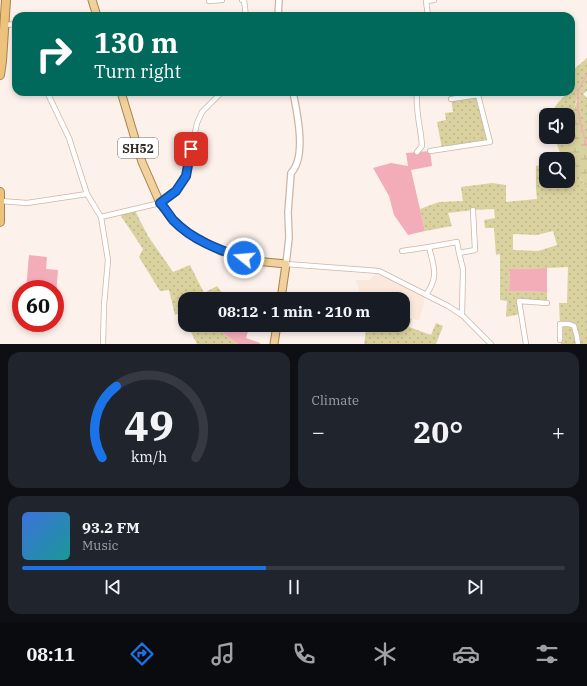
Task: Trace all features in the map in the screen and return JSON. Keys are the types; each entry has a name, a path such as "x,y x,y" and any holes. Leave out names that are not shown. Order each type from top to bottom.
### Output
{"highway":[{"path":"0,76 6,0"},
{"path":"0,198 0,222"}],"main road":[{"path":"92,0 96,12"},
{"name":"SH52","path":"123,96 142,162 160,203 173,220 188,233 222,251 255,261 286,264"},
{"path":"282,292 286,264"},
{"path":"274,344 276,332"}],"street":[{"path":"209,1 222,0"},
{"path":"242,0 244,0 246,12"},
{"path":"278,12 279,0"},
{"path":"427,12 426,1 434,0"},
{"path":"4,25 12,24"},
{"path":"49,96 69,138 87,194 101,217 108,260 104,305 103,344"},
{"path":"101,217 160,203 176,191 186,176 197,123 202,112 218,96"},
{"path":"294,96 300,141 295,170 291,173 288,212 289,238 286,264 379,271 448,306 462,315 489,343"},
{"path":"417,96 422,146 417,152"},
{"path":"451,99 471,96"},
{"path":"430,151 490,142 478,96"},
{"path":"0,198 27,203 87,194"},
{"path":"459,253 475,250 472,210"},
{"path":"402,251 457,242 463,269 462,315"},
{"path":"426,295 434,285 435,272 429,247"},
{"path":"526,344 519,301 547,303"},
{"path":"560,340 560,324 569,324 574,326 578,337 578,344"}],"shaded area":[{"path":"430,151 432,166 411,170 425,231 408,235 394,215 389,196 373,168 391,163 408,166 406,153"},
{"path":"29,255 47,257 46,269 58,270 57,280 27,280"},
{"path":"547,268 547,292 509,291 510,269"},
{"path":"379,271 426,295 419,321 410,318 410,292 360,292 356,280 369,280"},
{"path":"222,332 248,332 246,338 260,343 260,344 238,344"}],"green space":[{"path":"587,58 587,91 583,94 587,98 587,147 580,121 577,99 574,108 555,108 565,96 575,96 575,68"},
{"path":"478,96 490,142 442,149 437,122 446,120 445,113 453,112 451,99"},
{"path":"578,98 580,121 587,147 587,189 575,169 575,152 564,151 569,144 575,144 575,108"},
{"path":"557,144 572,144 574,152 560,152"},
{"path":"575,157 580,178 587,189 587,344 561,344 559,303 567,303 568,267 510,269 509,291 547,292 547,303 519,301 521,314 506,317 507,301 500,300 500,254 496,255 494,228 485,228 484,220 495,218 494,209 448,213 452,226 425,231 420,209 439,202 463,201 461,187 492,183 506,185 506,202 537,199 536,166 539,165 539,188 575,188","holes":["553,231 557,245 538,251 513,250 513,234 537,235"]},
{"path":"134,209 148,236 173,272 190,265 204,292 178,292 178,314 175,315 169,290 160,291 139,257 143,249 119,213"},
{"path":"217,286 222,292 206,292"},
{"path":"436,323 443,326 436,344 364,344 366,332 410,332 410,327 431,335"},
{"path":"191,332 222,332 238,344 197,344"}],"waterway":[{"path":"587,75 579,89 578,96 578,111 587,147"}],"route":[{"path":"191,149 186,176 176,191 160,203 173,220 188,233 222,251 244,258"}]}
